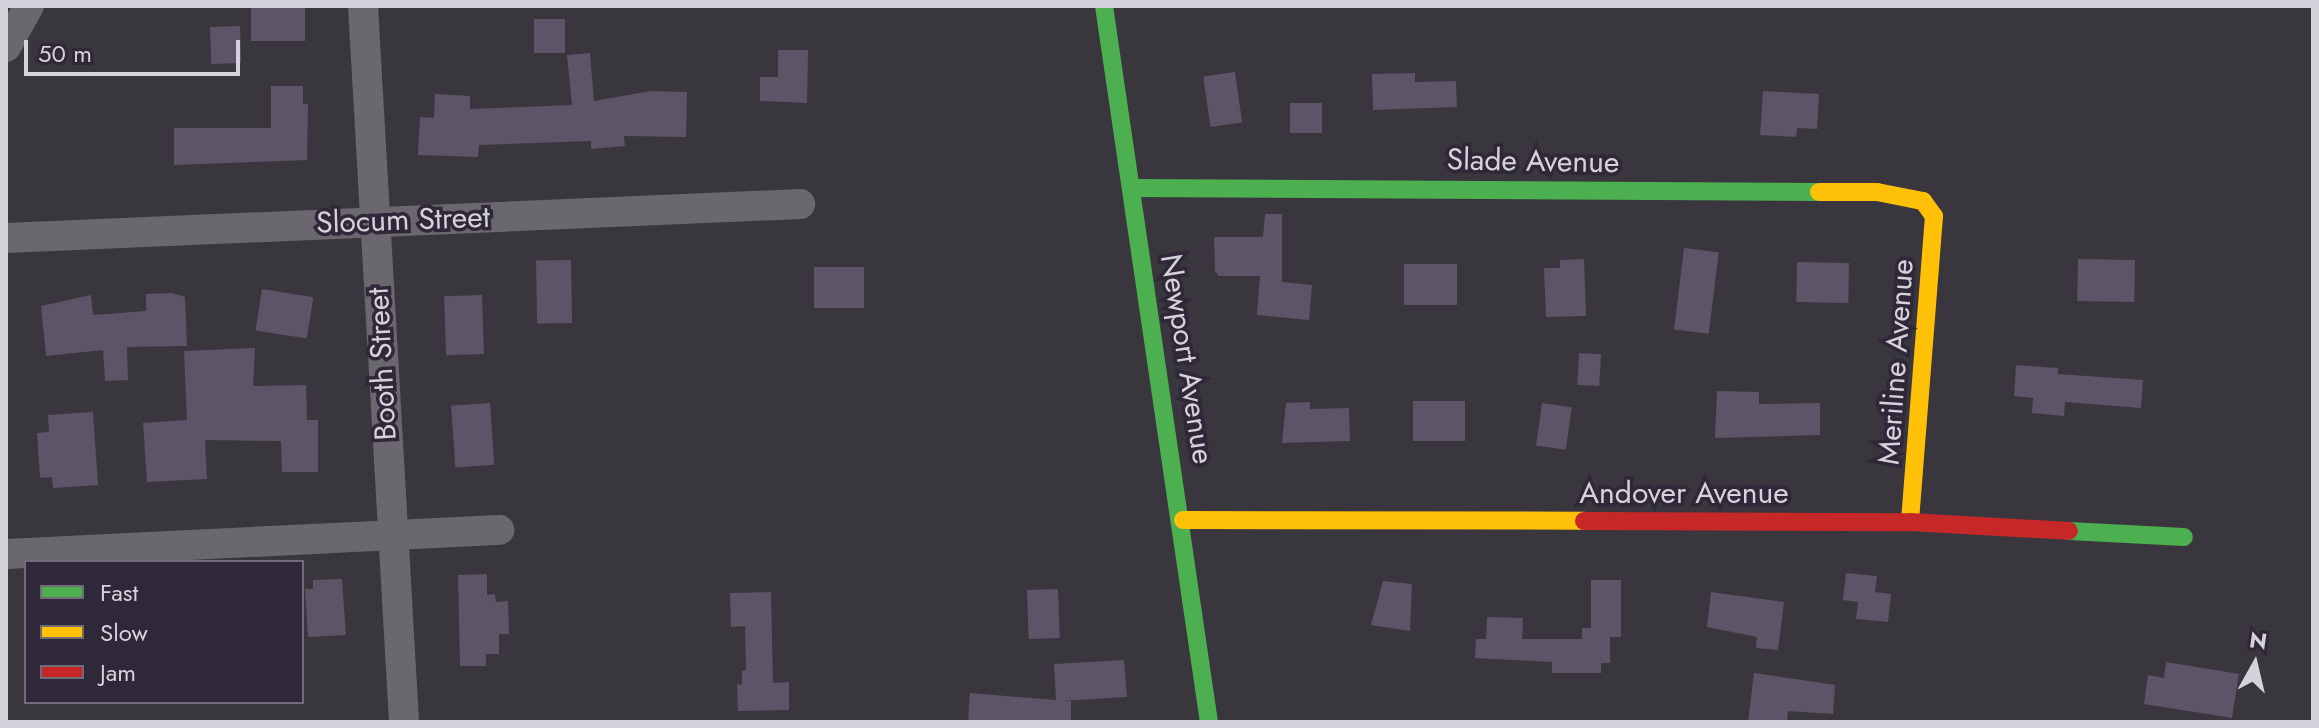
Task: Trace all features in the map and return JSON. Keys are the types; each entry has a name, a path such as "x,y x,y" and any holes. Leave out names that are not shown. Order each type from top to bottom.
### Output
{"street":[{"path":"6,47 29,6"},
{"name":"Booth Street","path":"363,6 404,722"},
{"name":"Newport Avenue","path":"1104,6 1183,520 1209,722"},
{"name":"Slade Avenue","path":"1132,188 1877,192 1908,197 1930,207"},
{"name":"Slocum Street","path":"6,238 800,204"},
{"name":"Meriline Avenue","path":"1910,522 1934,216 1930,207"},
{"name":"Andover Avenue","path":"1183,520 1910,522 2184,537"},
{"path":"6,554 499,530"}],"building":[{"path":"251,6 305,6 305,41 251,41"},
{"path":"534,19 565,19 565,53 534,53"},
{"path":"240,26 241,63 211,64 210,27"},
{"path":"778,50 808,50 807,103 760,101 760,77 778,77"},
{"path":"590,53 594,101 651,91 687,92 686,137 624,136 625,146 591,149 591,141 479,145 478,157 418,155 420,117 434,118 435,94 470,96 470,109 572,105 567,55"},
{"path":"1235,72 1242,123 1210,127 1203,76"},
{"path":"1415,73 1415,82 1456,81 1457,107 1373,110 1372,74"},
{"path":"271,86 303,86 303,104 308,104 307,160 174,165 174,128 271,128"},
{"path":"1763,91 1819,94 1817,129 1797,128 1796,137 1760,135"},
{"path":"1290,103 1322,103 1322,133 1290,133"},
{"path":"1265,214 1282,214 1282,282 1312,285 1309,320 1257,315 1260,276 1219,276 1215,271 1214,237 1263,237"},
{"path":"1684,248 1719,252 1709,334 1674,329"},
{"path":"1584,259 1586,316 1546,317 1544,268 1560,268 1560,260"},
{"path":"2078,259 2135,260 2134,302 2077,301"},
{"path":"571,260 572,323 537,324 536,261"},
{"path":"1797,262 1849,263 1848,303 1796,302"},
{"path":"1404,264 1457,264 1457,305 1404,305"},
{"path":"814,267 864,267 864,308 814,308"},
{"path":"262,289 313,297 307,339 255,330"},
{"path":"172,293 185,297 187,346 127,347 128,380 105,381 103,350 46,356 41,306 91,295 93,315 146,311 146,294"},
{"path":"482,295 484,354 446,355 444,296"},
{"path":"255,348 253,386 306,385 307,420 318,420 318,472 282,472 281,441 205,440 207,479 147,482 143,423 187,420 184,351"},
{"path":"1579,353 1601,354 1599,386 1577,385"},
{"path":"2016,365 2058,368 2058,374 2143,380 2141,408 2065,402 2064,416 2032,413 2033,398 2014,396"},
{"path":"1717,391 1759,392 1759,404 1820,403 1820,435 1715,438"},
{"path":"1413,401 1465,401 1465,441 1413,441"},
{"path":"1310,402 1310,409 1349,408 1350,441 1282,443 1286,403"},
{"path":"490,403 494,465 455,468 451,406"},
{"path":"1542,403 1572,407 1566,450 1536,446"},
{"path":"93,412 98,485 53,488 52,477 40,478 37,433 49,432 48,415"},
{"path":"1846,573 1877,576 1875,592 1891,594 1888,622 1856,619 1858,602 1843,600"},
{"path":"487,574 487,595 495,594 496,602 508,601 509,634 499,634 499,654 486,654 486,666 460,666 458,575"},
{"path":"342,579 346,635 308,637 305,589 313,589 313,580"},
{"path":"1591,580 1621,580 1621,637 1610,637 1610,663 1601,663 1601,673 1552,673 1552,662 1475,658 1476,639 1486,639 1487,617 1523,618 1522,639 1582,639 1582,628 1591,628"},
{"path":"1383,581 1412,584 1410,631 1371,625"},
{"path":"1058,589 1060,638 1029,639 1027,590"},
{"path":"771,592 773,683 789,682 789,710 738,711 737,684 742,685 742,671 746,670 745,626 731,627 730,593"},
{"path":"1711,592 1784,602 1778,650 1756,648 1757,637 1707,627"},
{"path":"1124,660 1127,697 1062,701 1071,701 1071,722 968,722 970,693 1056,700 1054,664"},
{"path":"2166,662 2239,674 2232,718 2144,704 2148,675 2164,678"},
{"path":"1754,673 1835,685 1833,714 1788,711 1787,722 1748,722"}],"traffic: fast":[{"path":"1104,6 1209,722"},
{"path":"1132,188 1819,192"},
{"path":"2069,531 2184,537"}],"traffic: slow":[{"path":"1819,192 1877,192 1923,201 1934,216 1910,522"},
{"path":"1183,520 1584,521"}],"traffic: jam":[{"path":"1584,521 1910,522 2069,531"}]}
